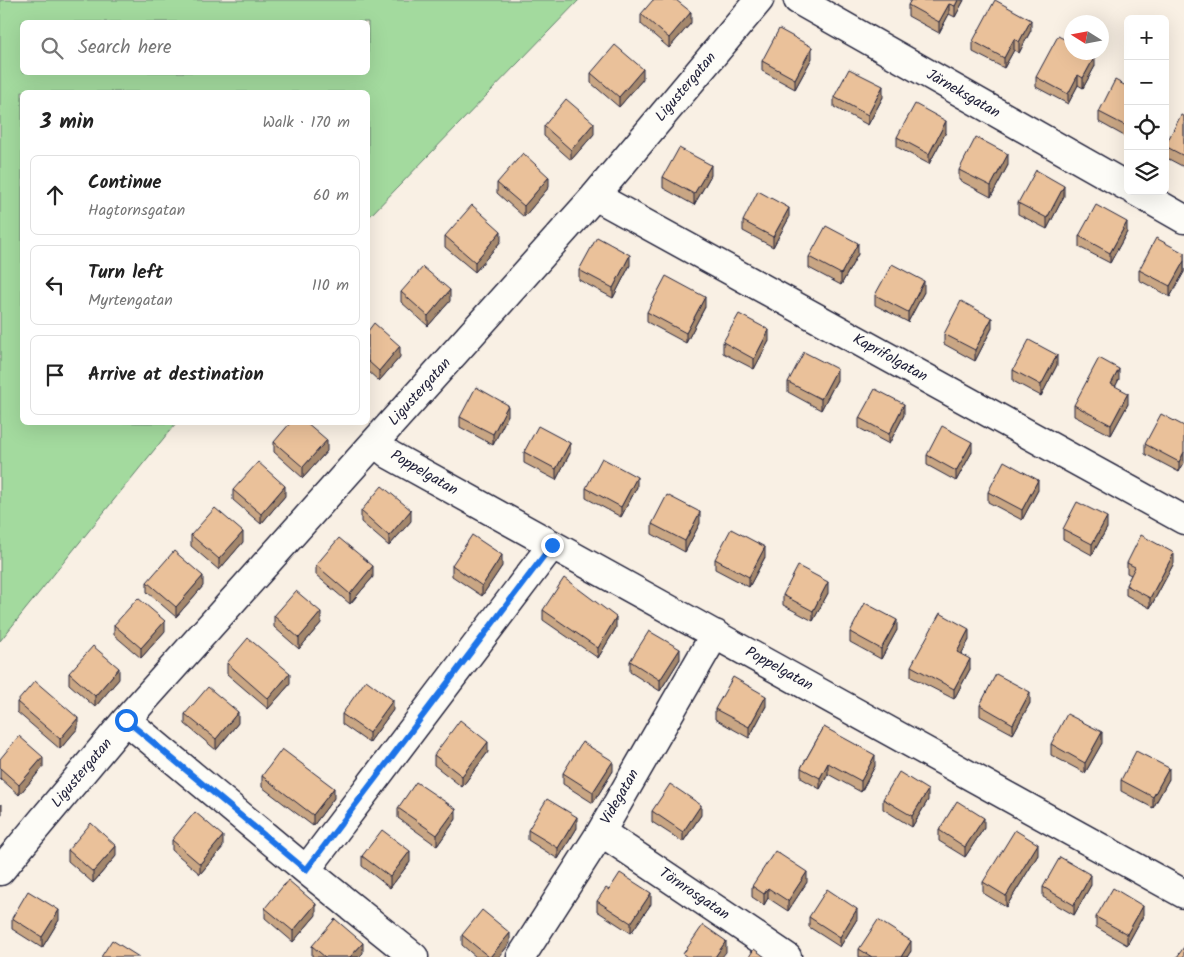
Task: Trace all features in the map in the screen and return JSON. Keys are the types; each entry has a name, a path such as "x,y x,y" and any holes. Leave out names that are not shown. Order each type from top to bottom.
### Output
{"street":[{"name":"Ligustergatan","path":"0,871 126,720 595,196 758,0"},
{"name":"Järneksgatan","path":"798,0 1124,185"},
{"path":"1142,195 1184,219"},
{"name":"Kaprifolgatan","path":"595,196 1184,520"},
{"name":"Poppelgatan","path":"375,443 390,455 1184,894"},
{"path":"306,870 552,545"},
{"name":"Videgatan","path":"521,957 600,832 715,634"},
{"path":"126,720 414,957"},
{"name":"Törnrosgatan","path":"600,832 787,957"}],"green space":[{"path":"0,0 579,0 370,216 370,90 20,90 20,425 174,425 0,641"}],"building":[{"path":"653,0 676,0 691,12 669,38 641,14"},
{"path":"911,0 958,0 955,6 949,4 939,22 908,5"},
{"path":"995,0 1031,20 1019,42 1014,39 1004,58 973,41"},
{"path":"779,29 812,47 795,79 762,61"},
{"path":"1058,36 1064,39 1064,60 1093,60 1083,78 1078,75 1068,94 1036,77"},
{"path":"615,45 643,69 619,97 591,73"},
{"path":"849,69 883,86 868,115 834,97"},
{"path":"1115,80 1124,85 1124,125 1099,112"},
{"path":"566,99 594,123 571,150 544,126"},
{"path":"915,104 946,121 929,154 897,137"},
{"path":"1181,115 1184,116 1184,156 1169,148 1169,138"},
{"path":"976,137 1008,154 991,186 959,170"},
{"path":"679,148 711,165 694,194 663,177"},
{"path":"523,153 549,177 524,206 497,183"},
{"path":"1036,170 1064,186 1047,218 1018,203"},
{"path":"758,191 789,208 773,237 743,221"},
{"path":"472,205 501,231 475,262 445,236"},
{"path":"1096,205 1127,222 1110,253 1079,236"},
{"path":"826,226 858,243 841,274 809,257"},
{"path":"597,237 630,255 613,288 579,270"},
{"path":"1156,238 1184,253 1184,261 1170,286 1139,270"},
{"path":"892,264 924,281 908,312 875,295"},
{"path":"423,267 450,290 428,316 401,292"},
{"path":"666,276 705,297 686,333 647,312"},
{"path":"961,301 992,318 975,350 944,334"},
{"path":"739,314 769,330 754,359 723,342"},
{"path":"374,323 400,346 379,371 370,363 370,328"},
{"path":"1029,340 1057,355 1041,385 1013,370"},
{"path":"804,352 837,369 821,399 788,382"},
{"path":"1099,358 1119,369 1111,384 1128,393 1111,425 1074,405"},
{"path":"476,387 508,405 493,434 460,417"},
{"path":"875,389 904,404 889,434 859,418"},
{"path":"1161,414 1184,426 1184,452 1179,462 1145,444"},
{"path":"288,425 310,425 327,440 303,467 274,442"},
{"path":"538,426 570,443 556,469 524,452"},
{"path":"942,426 972,442 956,471 927,455"},
{"path":"602,458 637,477 621,507 586,488"},
{"path":"1004,461 1038,480 1022,510 988,492"},
{"path":"258,462 285,486 261,514 233,490"},
{"path":"382,486 411,510 389,536 361,511"},
{"path":"667,495 700,512 685,541 652,524"},
{"path":"1077,502 1107,517 1092,544 1063,529"},
{"path":"215,508 243,532 219,559 191,535"},
{"path":"731,529 765,547 749,577 715,559"},
{"path":"472,535 502,555 482,586 452,565"},
{"path":"1141,535 1174,553 1150,598 1126,585 1135,567 1127,563"},
{"path":"339,538 373,566 350,594 316,565"},
{"path":"174,551 203,576 176,607 147,582"},
{"path":"798,566 828,582 813,611 783,595"},
{"path":"564,578 616,617 598,648 543,610"},
{"path":"296,591 321,612 299,638 274,616"},
{"path":"138,598 165,621 141,648 114,625"},
{"path":"865,603 897,620 881,649 850,632"},
{"path":"940,613 969,629 957,652 970,659 954,689 911,666"},
{"path":"649,631 680,649 660,680 630,661"},
{"path":"248,638 290,673 268,699 227,663"},
{"path":"93,646 119,668 95,696 69,673"},
{"path":"996,674 1030,692 1013,724 980,705"},
{"path":"733,677 766,696 749,727 715,709"},
{"path":"366,680 393,700 369,733 342,714"},
{"path":"35,681 78,718 60,739 17,702"},
{"path":"208,687 238,712 216,739 185,714"},
{"path":"1067,714 1102,732 1085,763 1051,744"},
{"path":"460,720 488,742 462,776 434,755"},
{"path":"824,727 875,755 861,781 828,763 820,778 801,768"},
{"path":"19,736 43,757 19,785 0,768 0,759"},
{"path":"582,742 613,761 593,792 563,773"},
{"path":"282,749 334,788 313,815 262,776"},
{"path":"1136,751 1169,768 1153,797 1121,780"},
{"path":"899,772 928,790 912,816 883,799"},
{"path":"416,782 456,809 437,835 398,808"},
{"path":"670,784 701,805 683,832 652,811"},
{"path":"547,799 577,817 558,848 528,830"},
{"path":"957,801 984,818 965,847 939,830"},
{"path":"195,812 223,836 200,864 172,840"},
{"path":"91,823 116,846 93,872 68,850"},
{"path":"382,830 410,851 390,877 362,856"},
{"path":"1015,830 1038,844 1006,896 983,882"},
{"path":"775,851 807,872 788,901 768,888 764,894 752,886"},
{"path":"1060,857 1091,875 1074,905 1043,887"},
{"path":"620,873 651,893 631,923 597,901 606,888 609,890"},
{"path":"288,880 316,904 293,931 265,908"},
{"path":"1113,888 1143,906 1127,934 1096,917"},
{"path":"827,889 857,909 840,937 809,917"},
{"path":"28,891 59,910 42,937 12,918"},
{"path":"482,910 510,933 490,957 462,935"},
{"path":"335,919 363,943 350,957 325,957 312,946"},
{"path":"878,920 911,941 901,957 872,957 859,949"},
{"path":"703,925 726,941 715,957 687,957 683,954"},
{"path":"112,940 139,957 101,957"},
{"path":"1184,947 1184,957 1177,957"},
{"path":"754,949 765,957 749,957"}],"route":[{"path":"126,720 306,870 552,545"}]}
